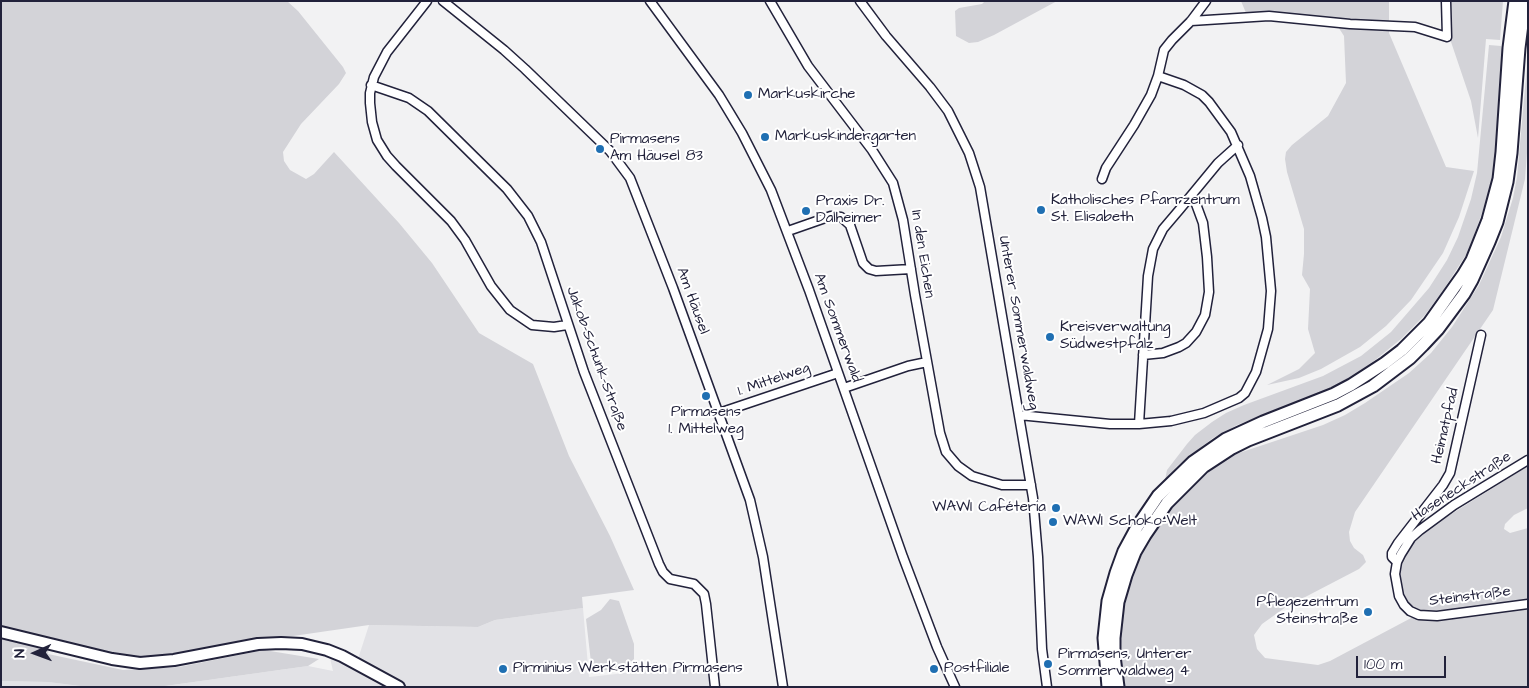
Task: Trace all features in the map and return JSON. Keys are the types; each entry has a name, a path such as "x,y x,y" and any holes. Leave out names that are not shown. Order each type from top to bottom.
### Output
{"highway":[{"path":"1108,687 1104,638 1108,601 1124,551 1158,496 1193,462 1226,439 1334,394 1352,385 1385,363 1402,350 1429,323 1463,275 1481,240 1499,179 1509,48 1515,1"},
{"path":"1118,687 1114,656 1118,602 1135,552 1167,503 1204,467 1232,448 1255,437 1338,405 1373,386 1410,358 1423,345 1438,329 1464,294 1489,242 1506,188 1525,1"}],"main road":[{"path":"1,632 112,659 140,663 174,660 232,648 270,643 297,644 327,650 354,662 399,687"}],"street":[{"path":"427,1 387,52 377,69 371,85 372,122 382,148 396,166 455,225 491,286 504,304 520,318 532,325 547,327 567,325"},
{"name":"Am Häusel","path":"443,1 514,59 610,151 626,170 636,191 747,491 759,536 783,687"},
{"name":"Am Sommerwald","path":"650,1 719,95 761,168 788,232 937,648 955,687"},
{"name":"In den Eichen","path":"770,1 808,66 872,150 893,183 902,212 927,362 940,432 946,452 965,472 987,481 1010,486 1031,485"},
{"name":"Unterer Sommerwaldweg","path":"860,1 886,36 940,99 956,125 969,153 980,187 986,213 1031,485 1038,557 1042,649 1047,687"},
{"path":"1102,179 1106,168 1145,107 1158,76 1164,50 1191,21 1206,1"},
{"path":"1191,21 1269,16 1350,24 1415,27 1447,37 1446,1"},
{"path":"1019,415 1094,424 1139,424 1187,417 1232,401 1245,393 1256,372 1265,343 1270,303 1268,257 1262,218 1250,176 1238,145 1223,120 1202,96 1184,84 1158,76"},
{"name":"Jakob-Schunk-Straße","path":"371,85 400,94 428,111 478,159 513,196 528,216 541,242 567,325 597,407 659,564 666,575 680,582 690,582 698,586 705,599 715,687"},
{"path":"1139,424 1148,276 1153,249 1163,229 1218,163 1238,145"},
{"path":"1143,354 1162,353 1179,347 1191,338 1205,315 1209,292 1208,256 1199,210 1190,197"},
{"path":"788,232 831,216 841,217 850,225 863,262 868,269 876,271 911,269"},
{"name":"Heimatpfad","path":"1397,562 1392,557 1398,543 1443,485 1450,473 1481,335"},
{"path":"844,388 908,366 927,362"},
{"name":"1. Mittelweg","path":"719,413 838,372"},
{"name":"Haseneckstraße","path":"1397,562 1411,538 1433,519 1528,460"},
{"name":"Steinstraße","path":"1397,562 1396,586 1399,596 1410,611 1419,615 1427,617 1444,616 1528,604"}],"shaded area":[{"path":"1,1 287,1 298,11 346,73 339,84 301,124 283,152 284,161 290,170 306,179 314,174 334,152 399,223 432,263 479,333 533,364 569,456 610,536 634,590 582,597 583,608 495,620 478,627 369,625 293,636 242,640 169,658 124,655 50,642 48,654 123,670 179,667 264,650 319,659 308,666 158,687 88,687 48,682 1,681"},
{"path":"985,1 1057,1 978,42 969,43 956,36 955,11 959,8 982,4"},
{"path":"1241,1 1389,1 1389,33 1446,167 1474,171 1459,217 1443,253 1411,300 1386,326 1360,347 1321,369 1299,378 1267,385 1299,369 1315,353 1308,329 1310,289 1302,275 1304,229 1285,159 1286,152 1292,145 1328,116 1346,83 1344,36 1333,19 1246,13"},
{"path":"1447,1 1503,1 1500,40 1486,39 1478,138 1471,101 1449,36"},
{"path":"1489,45 1501,46 1502,49 1496,149 1491,187 1469,250 1425,315 1401,339 1369,365 1341,383 1308,398 1237,425 1213,438 1177,466 1165,480 1167,470 1187,444 1212,422 1244,405 1323,376 1361,356 1391,332 1429,288 1447,260 1458,237 1471,199 1477,173"},
{"path":"1528,55 1528,140 1525,179 1493,310 1355,512 1349,532 1350,541 1354,548 1363,555 1366,562 1359,569 1286,607 1262,624 1254,635 1257,649 1265,658 1318,665 1330,661 1413,617 1400,586 1398,573 1401,558 1429,528 1528,466 1528,508 1514,515 1505,524 1504,529 1510,533 1528,528 1528,687 1125,687 1121,636 1122,618 1127,596 1141,555 1157,525 1170,508 1227,457 1323,425 1345,415 1409,373 1431,353 1452,327 1479,285 1501,237 1513,198 1517,177"},
{"path":"610,599 619,601 634,644 634,659 623,669 592,671 586,619 601,610"},
{"path":"583,608 589,677 707,664 710,687 158,687 308,666 333,671 330,658 358,659 369,625 478,627 495,620"},
{"path":"1,681 48,682 88,687 1,687"}],"place":[{"name":"Markuskirche","path":"748,95"},
{"name":"Markuskindergarten","path":"765,137"},
{"name":"Pirmasens Am Häusel 83","path":"600,149"},
{"name":"Katholisches Pfarrzentrum St. Elisabeth","path":"1041,210"},
{"name":"Praxis Dr. Dalheimer","path":"806,211"},
{"name":"Kreisverwaltung Südwestpfalz","path":"1050,337"},
{"name":"Pirmasens 1. Mittelweg","path":"706,396"},
{"name":"WAWI Caféteria","path":"1056,508"},
{"name":"WAWI Schoko-Welt","path":"1053,522"},
{"name":"Pflegezentrum Steinstraße","path":"1368,612"},
{"name":"Pirmasens, Unterer Sommerwaldweg 4","path":"1048,664"},
{"name":"Pirminius Werkstätten Pirmasens","path":"503,669"},
{"name":"Postfiliale","path":"934,669"}]}
